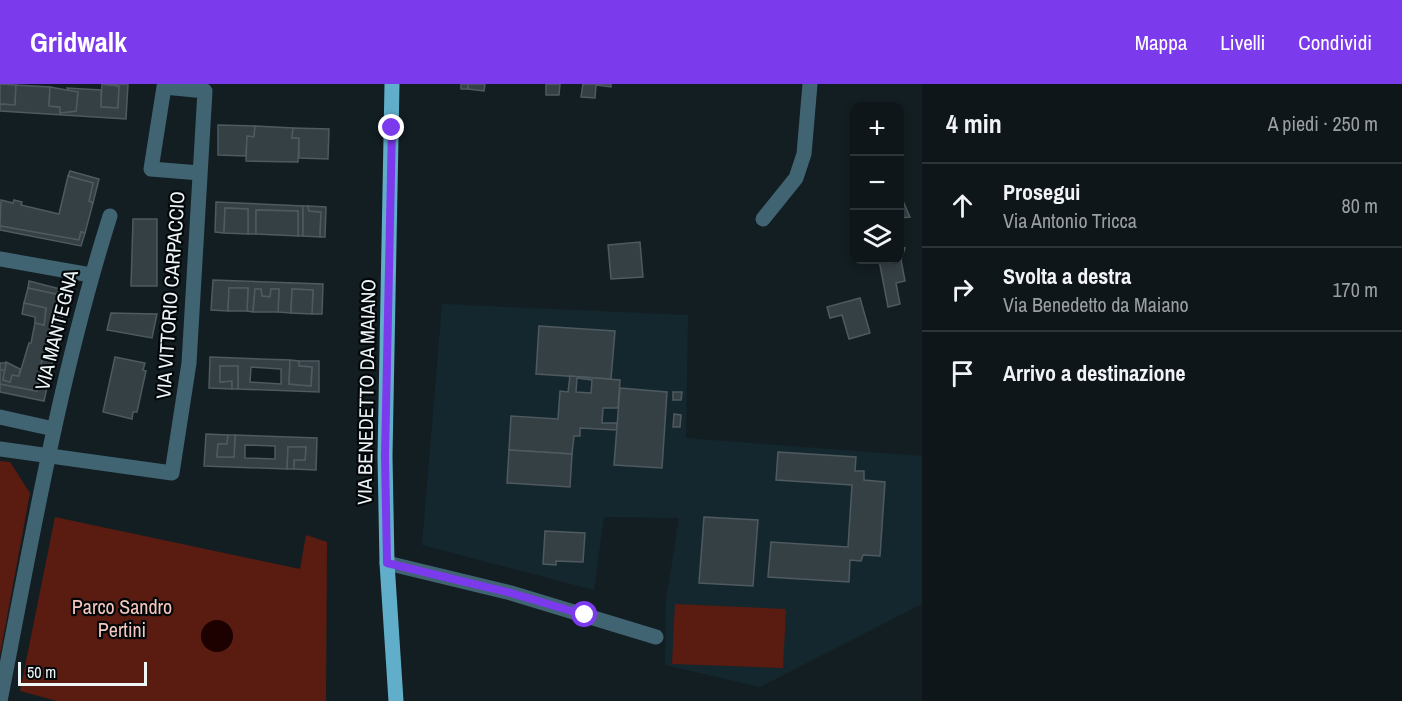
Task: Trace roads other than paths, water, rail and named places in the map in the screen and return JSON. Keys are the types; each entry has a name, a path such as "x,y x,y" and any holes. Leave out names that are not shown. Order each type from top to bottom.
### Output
{"main road":[{"name":"VIA BENEDETTO DA MAIANO","path":"392,84 385,456 387,563 396,701"}],"street":[{"path":"763,219 796,178 799,170 804,154 810,84"},
{"name":"VIA VITTORIO CARPACCIO","path":"47,456 172,473 189,363 205,91 164,87 152,169 200,173"},
{"name":"VIA MANTEGNA","path":"0,701 47,456 91,275 110,216"},
{"path":"0,259 91,275"},
{"path":"0,417 54,429"},
{"path":"0,449 47,456"},
{"path":"387,563 511,593 656,637"}],"park label":[{"name":"Parco Sandro Pertini","path":"122,618"}]}
